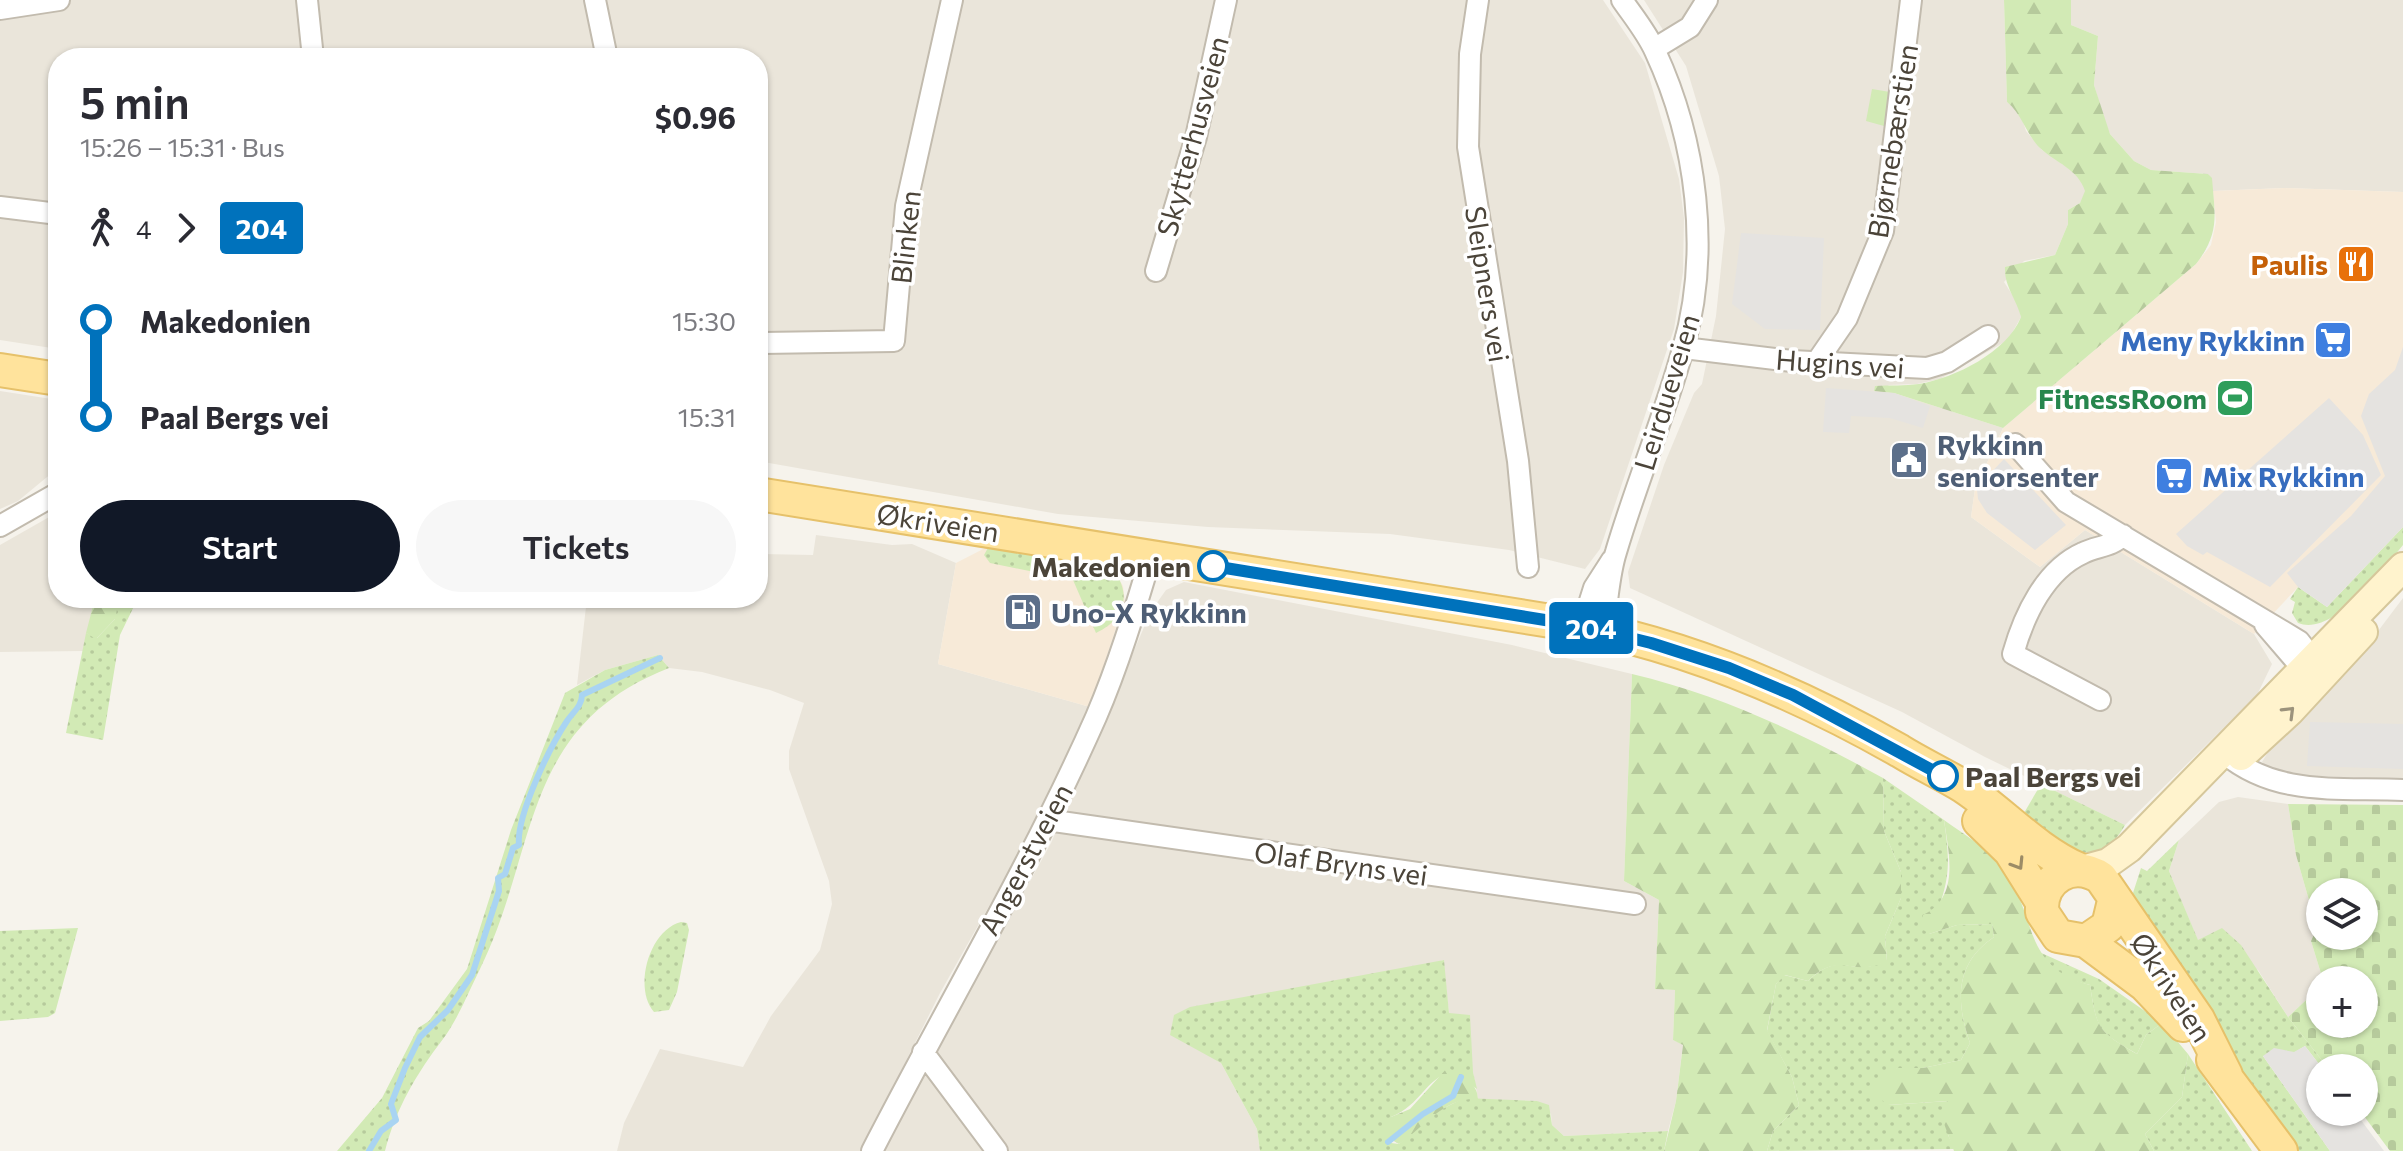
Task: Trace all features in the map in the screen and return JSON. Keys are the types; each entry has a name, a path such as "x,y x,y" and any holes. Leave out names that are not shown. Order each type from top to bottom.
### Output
{"main road":[{"path":"0,370 48,377"},
{"name":"Økriveien","path":"768,496 1592,628 1729,668 1829,712 1964,787 2056,858 2080,870"},
{"name":"Økriveien","path":"1902,753 1995,835 2010,851 2042,902"},
{"path":"2080,870 2101,878 2113,898 2108,926 2086,941 2067,941 2050,930 2042,902 2053,879 2080,870"},
{"name":"Økriveien","path":"2113,898 2185,999 2226,1075"},
{"name":"Økriveien","path":"2086,941 2145,985 2226,1075 2281,1151"}],"street":[{"path":"0,9 59,0"},
{"path":"307,0 312,48"},
{"path":"595,0 605,48"},
{"name":"Blinken","path":"768,343 894,341 906,206 952,0"},
{"name":"Skytterhusveien","path":"1156,271 1196,137 1226,0"},
{"name":"Sleipners vei","path":"1478,0 1470,54 1468,147 1518,461 1528,567"},
{"name":"Leirdueveien","path":"1592,628 1684,348 1695,283 1696,200 1684,133 1654,49 1622,0"},
{"path":"1654,49 1690,27 1707,0"},
{"name":"Bjørnebærstien","path":"1816,363 1847,318 1883,231 1911,0"},
{"path":"0,207 48,213"},
{"name":"Hugins vei","path":"1684,348 1816,363 1927,368 1947,362 1988,336"},
{"path":"2015,444 2066,502 2299,641 2313,666"},
{"path":"0,526 48,499"},
{"path":"2100,700 2013,654 2023,626 2047,581 2081,553 2117,542 2123,535"},
{"name":"Angerstveien","path":"872,1151 1047,820 1097,715 1151,556"},
{"path":"2113,898 2161,833 2403,567"},
{"path":"2313,666 2355,642 2403,576"},
{"path":"2228,757 2260,778 2284,785 2403,790"},
{"path":"2080,870 2108,863 2129,848 2228,757"},
{"name":"Olaf Bryns vei","path":"1047,820 1635,904"},
{"path":"923,1052 997,1151"}],"shaded area":[{"path":"0,0 1603,0 1645,63 1679,179 1684,218 1683,272 1674,329 1600,549 1585,569 1509,550 1390,534 1208,527 1058,514 768,463 768,48 48,48 48,347 0,340"},
{"path":"1644,0 2004,0 2007,102 2020,112 2026,131 2042,150 2081,177 2086,191 2080,203 2068,210 2068,224 2055,255 2024,261 2004,282 2017,302 2021,317 2008,340 1940,379 1888,385 1894,393 2003,428 1975,489 1971,517 2040,567 2085,530 2254,634 2272,664 2257,695 2125,825 1985,757 1902,712 1630,588 1628,572 1664,465 1694,393 1702,384 1716,316 1725,229 1719,176 1686,66"},
{"path":"2071,0 2403,0 2403,192 2284,188 2213,191 2208,174 2151,170 2134,161 2110,134 2105,122 2094,85 2098,36 2071,25"},
{"path":"2284,188 2403,192 2403,527 2298,587 2254,634 2085,530 2040,567 1971,517 1975,489 2003,428 2196,264 2211,245 2216,222 2213,191"},
{"path":"1741,233 1824,238 1820,330 1765,329 1732,304"},
{"path":"2403,347 2403,527 2327,607 2298,587 2287,573 2351,516 2385,476 2361,416 2369,394 2395,370"},
{"path":"1826,388 1894,393 1930,406 1923,428 1890,418 1851,416 1849,433 1823,432"},
{"path":"0,391 48,398 48,476 18,501 0,509"},
{"path":"2329,398 2363,435 2381,475 2270,587 2207,552 2203,555 2187,546 2176,534"},
{"path":"2004,459 2066,525 2035,550 1987,513 1978,499 1977,490 1982,482"},
{"path":"48,518 48,608 93,608 83,651 0,652 0,545"},
{"path":"816,535 892,545 912,544 956,563 938,664 1090,707 1032,830 940,993 861,1151 617,1151 624,1123 660,1049 743,1067 771,1016 820,950 832,904 829,881 789,769 789,751 804,703 770,690 702,672 669,668 658,655 605,670 577,685 586,608 768,608 768,554 813,555"},
{"path":"989,546 1113,569 1123,586 1125,601 1090,707 938,664 956,563"},
{"path":"1184,582 1512,645 1632,674 1624,881 1659,900 1655,989 1675,990 1673,1040 1683,1044 1676,1101 1668,1131 1564,1136 1552,1125 1551,1114 1537,1101 1478,1099 1473,1072 1449,1013 1443,960 1201,1049 1221,1063 1257,1129 1260,1151 881,1151 1051,843 1151,611 1166,590"},
{"path":"2403,598 2403,780 2273,774 2262,762 2280,733 2363,651"},
{"path":"2310,722 2403,724 2403,769 2307,766"},
{"path":"2238,797 2288,804 2296,855 2306,890 2306,950 2314,950 2319,966 2306,966 2306,1000 2288,1017 2258,970 2198,941 2169,871 2179,840 2219,802"},
{"path":"2305,1046 2311,1054 2306,1054 2306,1117 2263,1056 2274,1048 2294,1052"},
{"path":"2312,1126 2365,1126 2384,1151 2330,1151"}],"green space":[{"path":"2004,0 2071,0 2071,25 2098,36 2094,85 2110,134 2134,161 2151,170 2208,174 2212,178 2215,214 2209,243 2196,264 2003,428 1894,393 1874,391 1875,386 1919,384 1948,376 1978,361 2004,341 2021,317 2006,280 2005,267 2055,255 2068,224 2068,210 2080,203 2085,191 2072,172 2035,142 2007,102"},
{"path":"1872,89 1896,93 1893,116 1884,126 1866,121"},
{"path":"2403,527 2403,545 2356,599 2327,620 2312,625 2298,623 2292,613 2295,602 2290,599 2298,587 2327,607"},
{"path":"989,546 1105,563 1120,582 1123,592 1121,611 1107,627 1096,633 1073,580 990,563 984,555"},
{"path":"92,608 116,608 115,619 96,639 86,633"},
{"path":"112,608 133,608 120,635 103,740 66,733 86,633 97,638 115,619"},
{"path":"658,655 669,668 621,693 585,723 559,757 541,795 499,924 480,969 454,1023 408,1092 385,1151 337,1151 382,1098 418,1028 429,1021 467,969 511,830 565,693 605,670"},
{"path":"1632,674 1698,693 1761,717 1883,778 1884,831 1901,872 1901,898 1885,936 1887,961 1875,966 1829,967 1808,981 1785,975 1776,984 1767,1030 1792,1077 1799,1105 1773,1131 1767,1151 1664,1151 1676,1101 1683,1045 1673,1040 1675,990 1655,989 1659,900 1624,881"},
{"path":"1883,778 1944,820 1947,878 1929,934 1957,925 1992,924 1994,937 1971,959 1962,985 1962,1013 1970,1043 1961,1060 1923,1068 1897,1068 1888,1105 1949,1101 1948,1135 1955,1149 1767,1151 1773,1131 1799,1105 1792,1077 1767,1031 1776,984 1784,975 1808,981 1830,966 1864,967 1887,960 1885,936 1901,898 1901,872 1884,831"},
{"path":"2041,784 2125,825 2110,844 2091,852 2074,853 2045,835 2024,813"},
{"path":"2288,804 2403,805 2403,1151 2390,1151 2371,1126 2378,1126 2378,1054 2317,1054 2288,1017 2306,1000 2306,1038 2378,1038 2378,966 2319,966 2314,950 2378,950 2378,878 2306,878 2306,890 2296,855"},
{"path":"1944,820 1983,847 2002,867 2014,885 2041,952 2052,965 2068,976 2090,985 2098,1021 2107,1034 2137,1054 2146,1035 2162,1023 2188,1054 2182,1097 2145,1134 2154,1151 1954,1151 1942,1118 1948,1101 1888,1105 1869,1090 1897,1068 1923,1068 1961,1060 1970,1043 1962,1013 1962,985 1971,959 1994,937 1992,924 1957,925 1929,934 1921,928 1923,915 1935,907 1947,886 1949,860"},
{"path":"2179,840 2169,871 2198,940 2222,928 2241,945 2288,1017 2317,1054 2311,1054 2305,1046 2295,1052 2263,1056 2306,1117 2306,1126 2312,1126 2330,1151 2299,1151 2233,1063 2132,896 2141,868 2147,871"},
{"path":"681,922 687,923 689,930 677,992 669,1010 654,1012 645,989 648,961 660,936"},
{"path":"78,928 55,1013 48,1017 0,1021 0,931"},
{"path":"2037,951 2099,979 2162,1023 2146,1035 2137,1054 2114,1040 2102,1028 2095,1012 2090,985 2063,978"},
{"path":"1444,960 1449,1013 1470,1015 1477,1089 1452,1071 1435,1080 1410,1106 1391,1117 1391,1143 1399,1144 1438,1111 1464,1098 1537,1101 1549,1105 1552,1125 1564,1136 1668,1131 1664,1151 1260,1151 1257,1129 1221,1063 1170,1035 1174,1015 1190,1007"},
{"path":"2188,1054 2252,1151 2154,1151 2145,1134 2182,1097"},
{"path":"1448,1067 1471,1083 1478,1099 1444,1108 1399,1144 1383,1135 1382,1127 1391,1117 1410,1109"}],"waterway":[{"path":"369,1151 381,1131 396,1120 391,1104 420,1037 448,1010 472,975 499,891 498,878 505,874 513,848 519,845 519,833 535,783 560,733 579,706 582,695 660,658"},
{"path":"1388,1142 1423,1114 1453,1096 1461,1077"}],"bus line":[{"name":"204","path":"1213,566 1582,626 1651,643 1729,668 1793,695 1943,776"}],"place":[{"name":"Paulis","path":"2356,264"},
{"name":"Meny Rykkinn","path":"2333,340"},
{"name":"FitnessRoom","path":"2235,398"},
{"name":"Rykkinn seniorsenter","path":"1909,460"},
{"name":"Mix Rykkinn","path":"2174,476"},
{"name":"Makedonien","path":"1213,566"},
{"name":"Uno-X Rykkinn","path":"1023,612"},
{"name":"Paal Bergs vei","path":"1943,776"}]}
